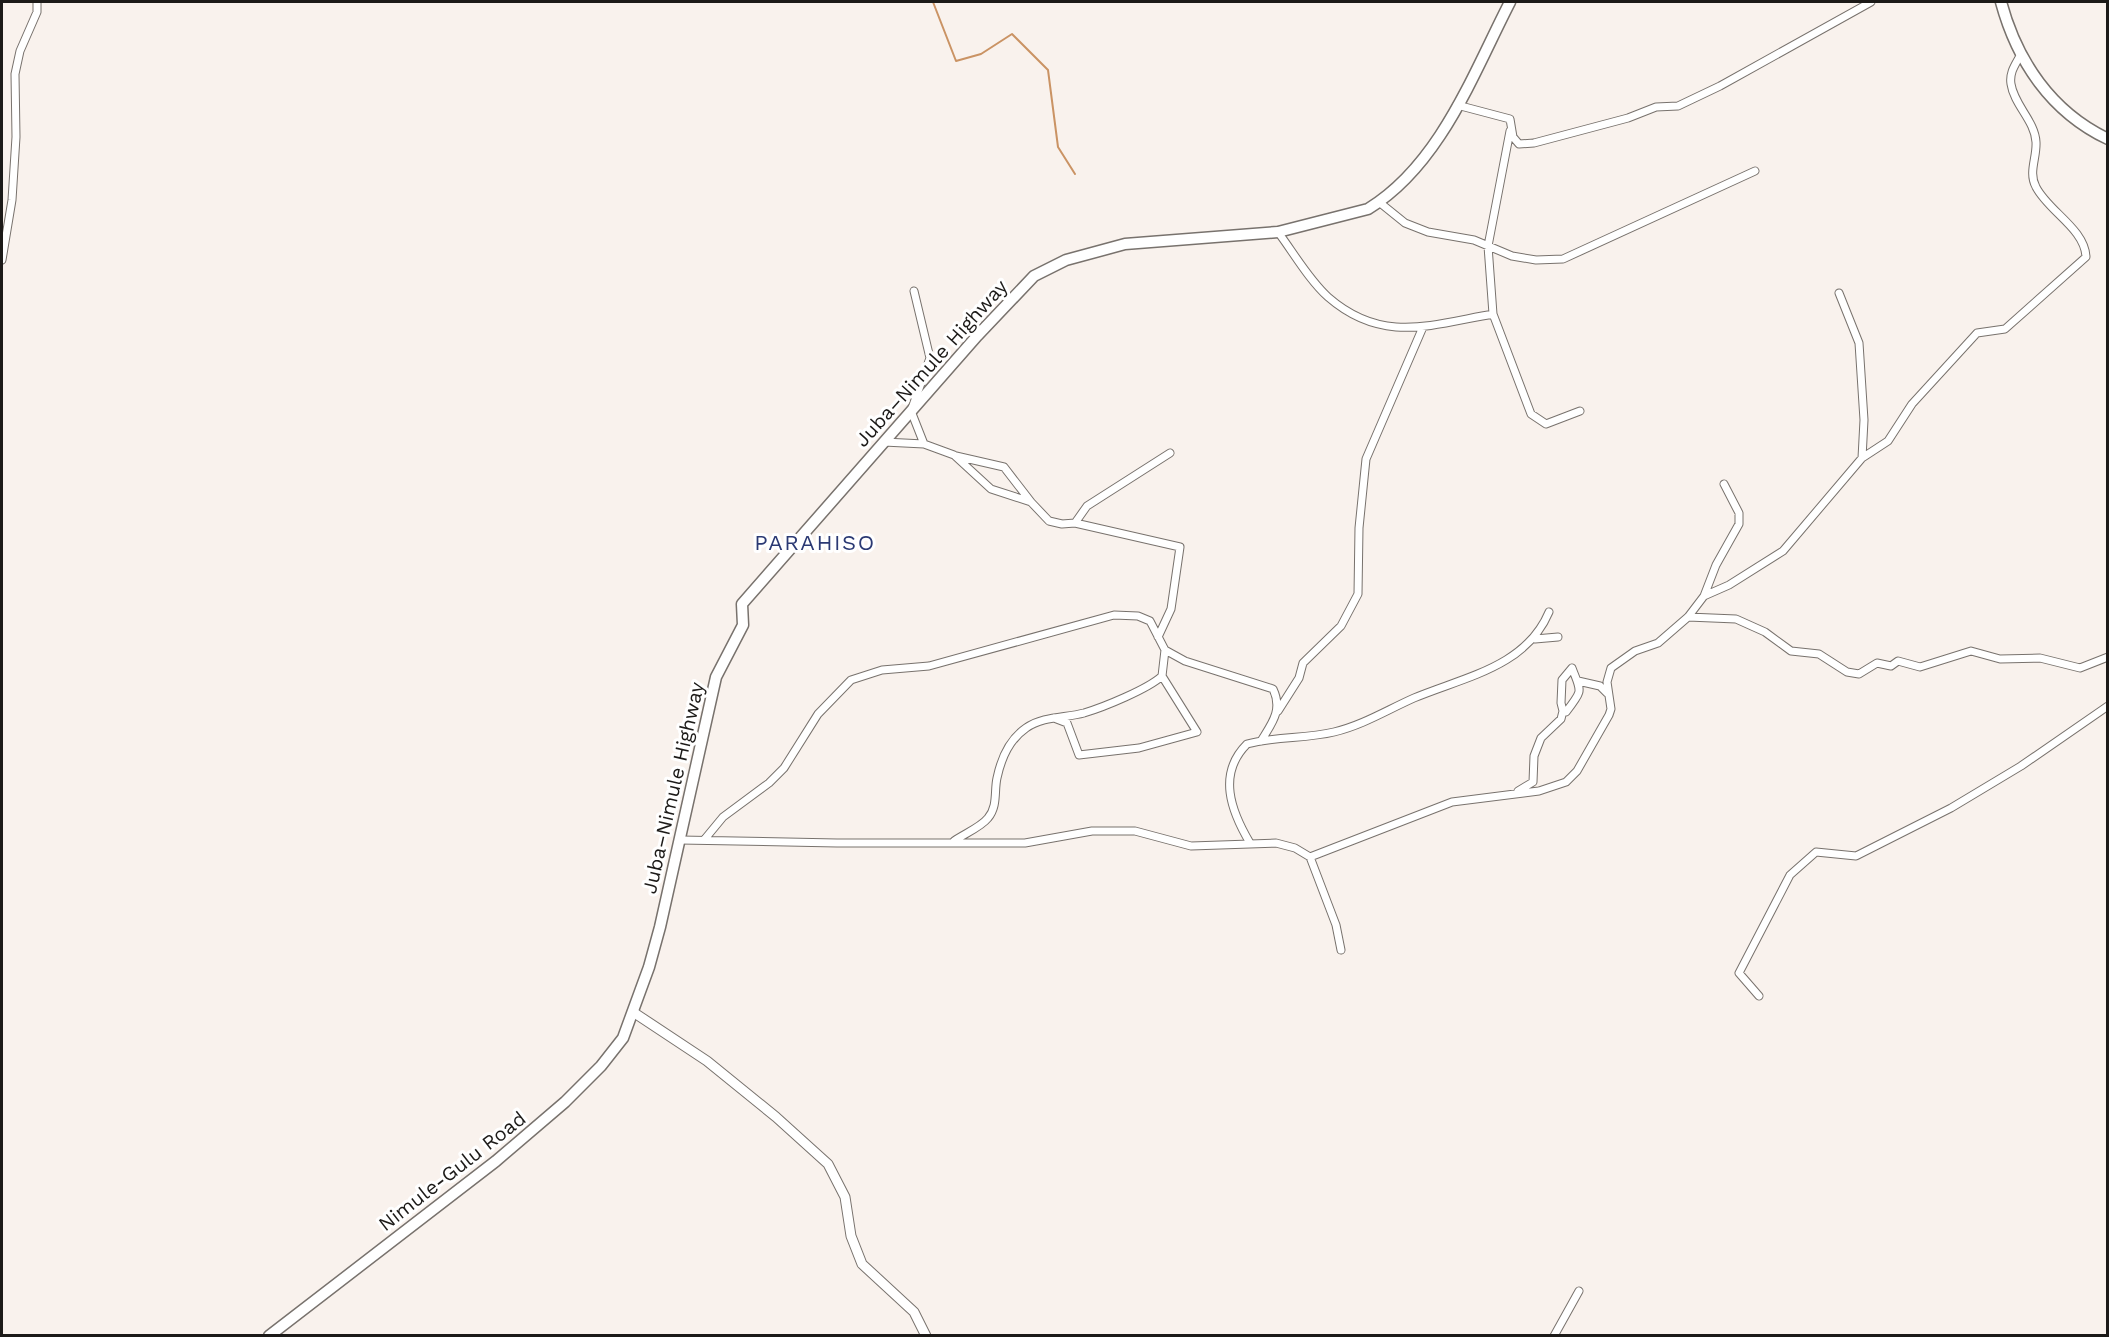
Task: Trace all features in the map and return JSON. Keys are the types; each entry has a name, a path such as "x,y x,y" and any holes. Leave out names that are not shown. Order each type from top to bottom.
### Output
{"main road":[{"name":"Juba–Nimule Highway","path":"633,1012 649,967 716,677 743,625 742,604 911,411 1034,276 1050,267 1092,252 1125,244 1278,232 1368,209 1395,191 1420,163 1457,105 1510,2"},
{"path":"2001,2 2008,29 2021,54 2058,107 2091,131 2108,139"},
{"name":"Nimule-Gulu Road","path":"269,1335 496,1161 565,1102 601,1066 623,1038 633,1012"}],"street":[{"path":"2,260 12,200 16,137 15,74 20,51 37,12 37,2"},
{"path":"1510,128 1519,144 1534,143 1628,118 1656,107 1678,106 1720,86 1871,2"},
{"path":"1704,596 1729,585 1783,551 1862,458 1888,441 1912,404 1977,333 2005,329 2086,257 2085,249 2078,238 2036,188 2031,175 2036,141 2011,85 2010,73 2021,54"},
{"path":"1457,105 1510,119 1488,246 1493,314 1531,414 1546,424 1580,411"},
{"path":"1379,202 1405,224 1428,232 1474,240 1512,256 1536,260 1563,259 1755,171"},
{"path":"1278,232 1327,296 1361,320 1386,327 1423,327 1493,314"},
{"path":"914,291 930,358 911,411 924,444"},
{"path":"1839,293 1859,343 1864,420 1862,458"},
{"path":"1261,741 1299,678 1303,663 1341,626 1358,594 1359,528 1366,459 1401,372 1423,327"},
{"path":"884,442 924,444 954,455 1004,466 1030,502 1049,521 1075,523 1180,548 1171,609 1158,637"},
{"path":"1075,523 1086,506 1170,453"},
{"path":"954,455 991,489 1030,502"},
{"path":"1310,857 1452,802 1539,791 1566,782 1577,771 1609,715 1607,682 1611,668 1635,651 1658,643 1688,617 1704,596 1716,565 1739,524 1739,513 1724,484"},
{"path":"1250,843 1229,802 1232,765 1237,754 1247,744 1336,732 1372,720 1412,699 1499,666 1535,639 1549,612"},
{"path":"704,840 723,817 769,783 784,768 818,714 840,688 864,674 929,666 1114,615 1138,616 1150,621 1165,650 1185,661 1273,689 1278,699 1278,711"},
{"path":"1688,617 1743,622 1765,632 1791,651 1819,654 1847,672 1859,674 1877,663 1891,666 1898,661 1920,667 1971,651 2000,659 2040,658 2080,668 2108,657"},
{"path":"1535,639 1558,637"},
{"path":"954,841 988,817 997,796 997,779 1008,747 1027,728 1054,718 1084,713 1153,685 1162,676 1165,650"},
{"path":"1513,794 1533,782 1534,756 1541,738 1556,725 1563,711 1566,712 1580,691 1572,668 1562,680 1560,704 1563,711"},
{"path":"1054,718 1067,723 1079,755 1139,748 1197,732 1162,676"},
{"path":"1578,681 1600,686 1608,695"},
{"path":"1759,996 1739,973 1790,875 1816,852 1856,856 1951,808 2021,766 2108,706"},
{"path":"680,840 1025,843 1106,831 1136,831 1191,846 1276,843 1295,848 1310,857 1336,925 1341,950"},
{"path":"633,1012 706,1061 776,1117 828,1164 845,1197 851,1236 862,1264 914,1312 926,1335"},
{"path":"1554,1335 1579,1292"}],"waterway":[{"path":"933,2 956,61 981,54 1012,34 1048,70 1058,147 1075,174"}],"district":[{"name":"PARAHISO","path":"815,542"}]}
